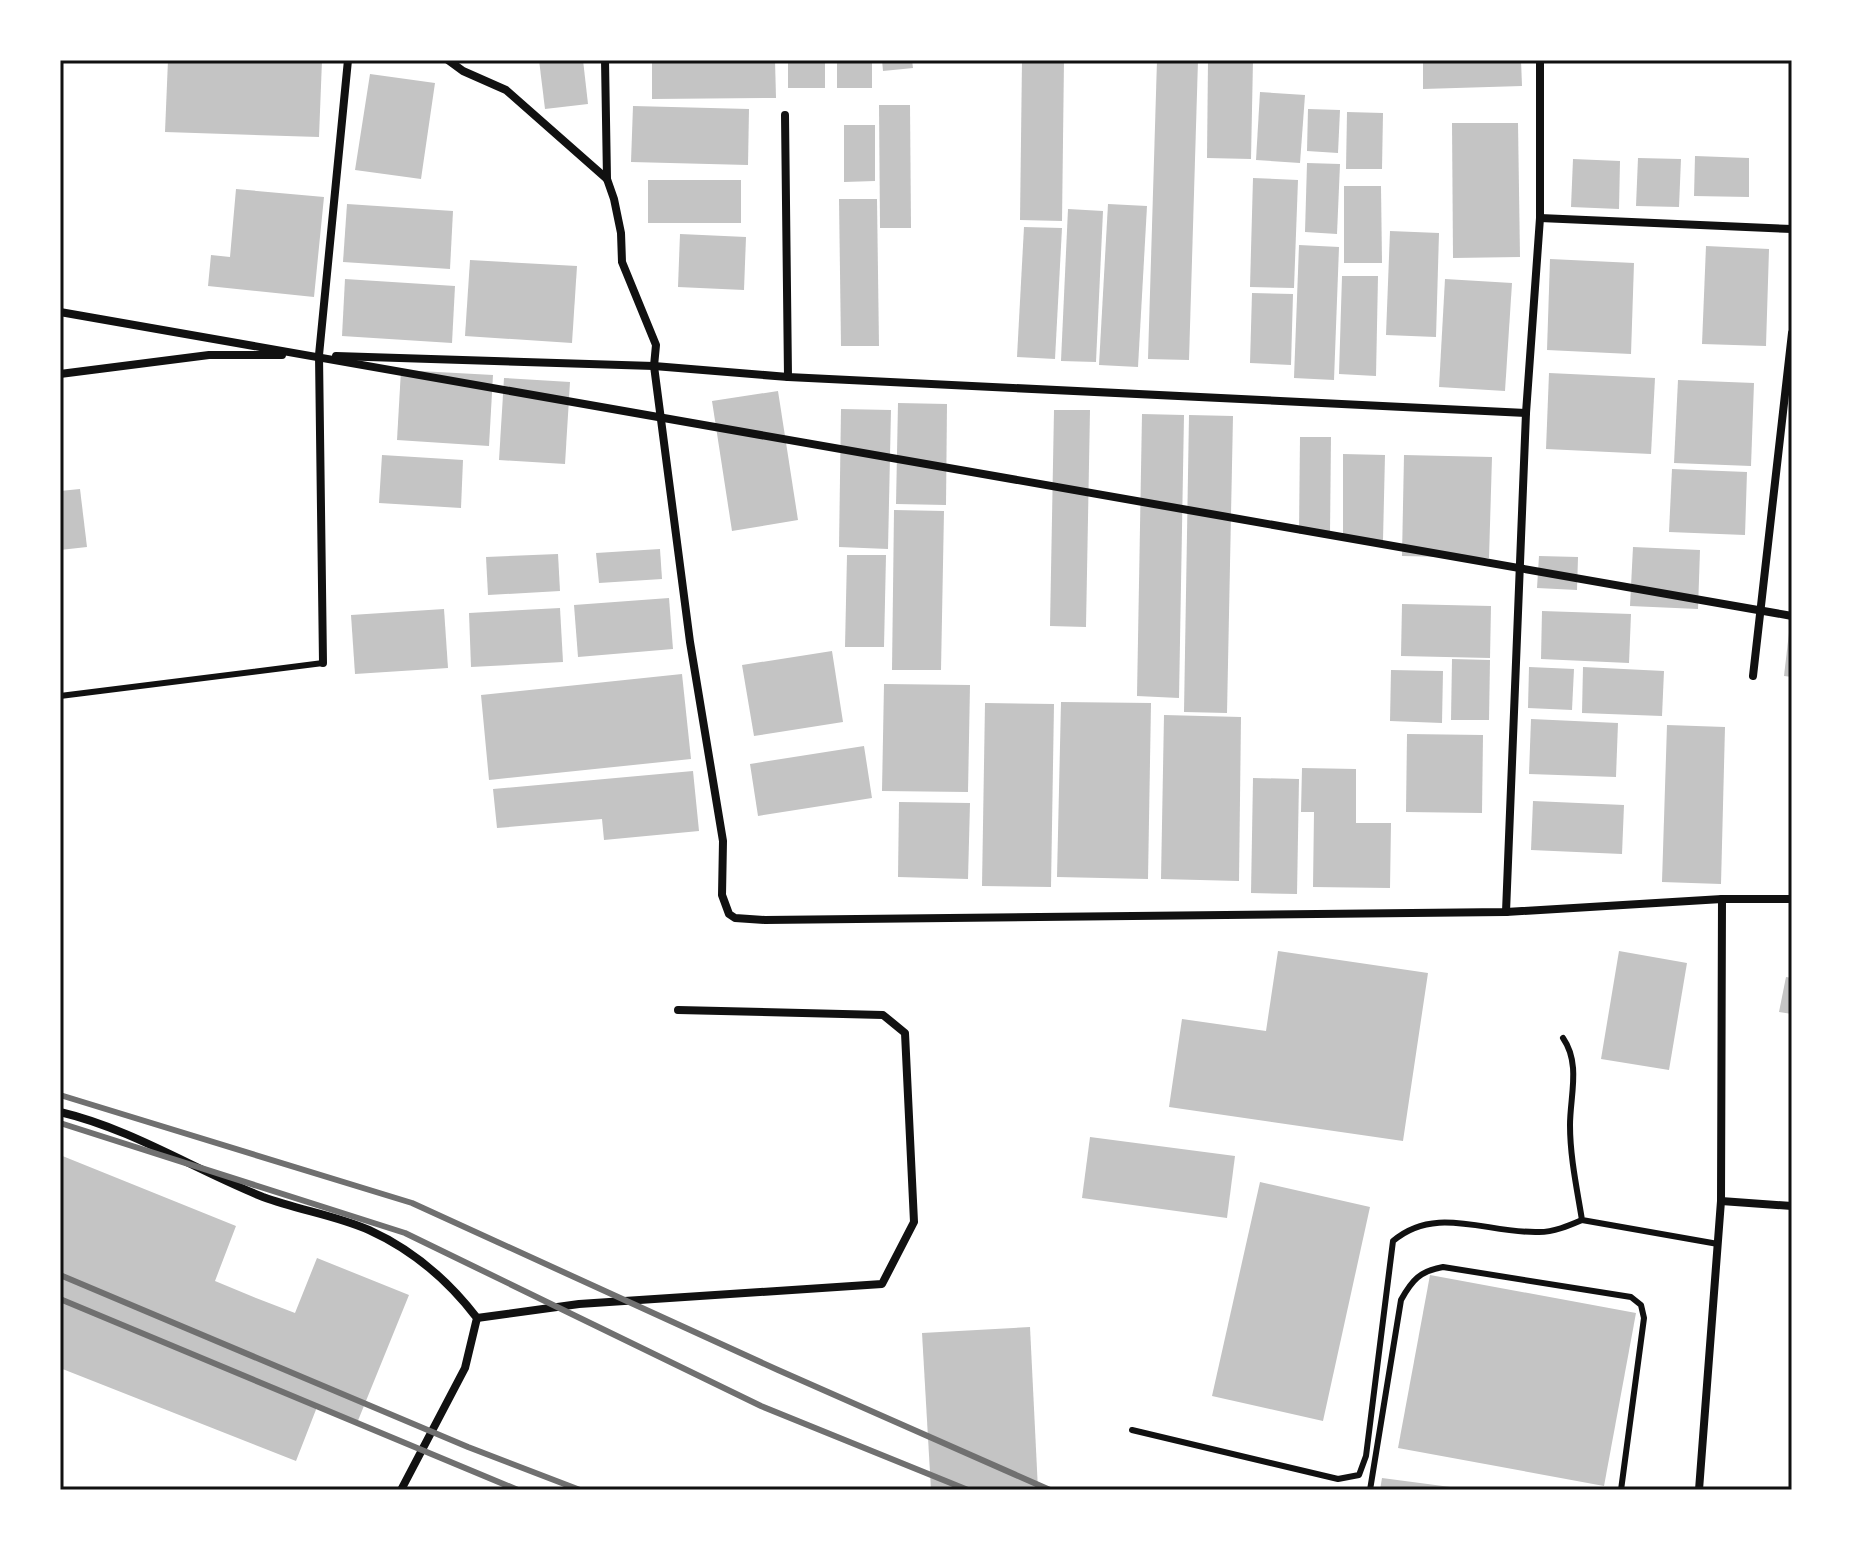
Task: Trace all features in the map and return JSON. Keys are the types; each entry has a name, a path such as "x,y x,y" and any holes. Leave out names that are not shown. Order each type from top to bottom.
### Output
{"street":[{"path":"323,663 319,355 348,60"},
{"path":"448,60 463,71 506,90 607,179"},
{"path":"605,60 607,179 621,233 622,262 656,345 654,366 690,642 723,841 722,895 729,914 735,918 765,920 1506,912 1722,899 1792,899"},
{"path":"1506,912 1526,413 1540,218 1540,60"},
{"path":"785,115 788,377"},
{"path":"1540,218 1792,229"},
{"path":"60,312 1792,616"},
{"path":"1753,676 1792,333"},
{"path":"60,374 209,355 319,355 654,366 788,377 1526,413"},
{"path":"1781,431 1792,431"},
{"path":"1699,1490 1721,1201 1722,899"},
{"path":"477,1318 579,1304 882,1284 914,1222 905,1033 883,1015 678,1010"},
{"path":"60,1112 92,1120 264,1197 368,1230 422,1262 453,1287 477,1318"},
{"path":"1721,1201 1792,1206"},
{"path":"401,1490 465,1368 477,1318"}],"lane":[{"path":"60,696 323,663"},
{"path":"1563,1038 1569,1046 1574,1083 1570,1124 1574,1177 1582,1220"},
{"path":"1132,1430 1338,1479 1359,1475 1366,1456 1393,1241 1414,1226 1435,1221 1540,1232 1560,1229 1582,1220 1718,1244"},
{"path":"1370,1490 1401,1300 1410,1282 1425,1270 1443,1267 1631,1297 1641,1305 1644,1318 1621,1490"}],"building":[{"path":"168,60 322,60 319,137 165,132"},
{"path":"539,60 583,60 588,104 545,109"},
{"path":"652,60 775,60 776,98 652,99"},
{"path":"788,60 825,60 825,88 788,88"},
{"path":"837,60 872,60 872,88 837,88"},
{"path":"882,60 912,60 913,68 883,71"},
{"path":"1022,60 1064,60 1062,221 1020,220"},
{"path":"1157,60 1198,60 1189,360 1148,359"},
{"path":"1208,60 1253,60 1251,159 1207,158"},
{"path":"1423,60 1521,60 1522,86 1423,89"},
{"path":"370,74 435,83 421,179 355,170"},
{"path":"1260,92 1305,95 1300,163 1256,160"},
{"path":"879,105 910,105 911,228 880,228"},
{"path":"633,106 749,109 748,165 631,162"},
{"path":"1308,109 1340,110 1338,153 1307,151"},
{"path":"1347,112 1383,113 1382,169 1346,169"},
{"path":"1452,123 1518,123 1520,257 1453,258"},
{"path":"844,125 875,125 875,181 844,182"},
{"path":"1695,156 1749,158 1749,197 1694,196"},
{"path":"1638,158 1681,159 1679,207 1636,206"},
{"path":"1573,159 1620,161 1619,209 1571,207"},
{"path":"1307,163 1340,164 1337,234 1305,232"},
{"path":"1253,178 1298,180 1294,288 1250,287"},
{"path":"648,180 741,180 741,223 648,223"},
{"path":"1344,186 1381,186 1382,263 1344,263"},
{"path":"236,189 324,197 314,297 208,286 211,255 230,257"},
{"path":"839,199 877,199 879,346 841,346"},
{"path":"347,204 453,211 450,269 343,262"},
{"path":"1108,204 1147,206 1138,367 1099,365"},
{"path":"1068,209 1103,211 1096,362 1061,361"},
{"path":"1024,227 1062,228 1055,359 1017,357"},
{"path":"1390,231 1439,233 1436,337 1386,335"},
{"path":"680,234 746,237 744,290 678,287"},
{"path":"1299,245 1339,247 1334,380 1294,378"},
{"path":"1706,246 1769,249 1766,346 1702,344"},
{"path":"1550,259 1634,263 1631,354 1547,350"},
{"path":"470,260 577,266 572,343 465,336"},
{"path":"1342,276 1378,276 1376,376 1339,374"},
{"path":"345,279 455,286 452,343 342,336"},
{"path":"1445,279 1512,283 1505,391 1439,387"},
{"path":"1252,293 1293,294 1291,365 1250,363"},
{"path":"401,370 493,375 489,446 397,440"},
{"path":"1549,373 1655,378 1651,454 1546,449"},
{"path":"504,378 570,382 565,464 499,460"},
{"path":"1678,380 1754,383 1751,466 1674,463"},
{"path":"778,391 798,520 732,531 712,401"},
{"path":"898,403 947,404 946,505 896,504"},
{"path":"841,409 891,410 888,549 839,547"},
{"path":"1054,410 1090,410 1086,627 1050,626"},
{"path":"1142,414 1184,415 1179,698 1137,696"},
{"path":"1189,415 1233,416 1227,713 1184,712"},
{"path":"1300,437 1331,437 1330,534 1299,534"},
{"path":"1343,454 1385,455 1383,540 1343,539"},
{"path":"382,455 463,460 461,508 379,503"},
{"path":"1404,455 1492,457 1489,558 1402,556"},
{"path":"1672,469 1747,472 1745,535 1669,532"},
{"path":"80,489 87,547 60,550 60,491"},
{"path":"894,510 944,511 941,670 892,670"},
{"path":"1633,547 1700,550 1698,609 1630,606"},
{"path":"660,549 662,579 599,583 596,553"},
{"path":"558,554 560,591 488,595 486,557"},
{"path":"847,555 886,555 884,647 845,647"},
{"path":"1539,556 1578,557 1577,590 1537,588"},
{"path":"669,598 673,649 578,657 574,605"},
{"path":"1402,604 1491,606 1490,658 1401,656"},
{"path":"560,608 563,662 471,667 469,613"},
{"path":"444,609 448,668 355,674 351,615"},
{"path":"1542,611 1631,614 1629,663 1541,659"},
{"path":"1792,624 1792,677 1784,676"},
{"path":"832,651 843,722 754,736 742,665"},
{"path":"1452,659 1490,660 1489,720 1451,720"},
{"path":"1529,667 1574,669 1572,710 1528,708"},
{"path":"1583,667 1664,671 1662,716 1582,713"},
{"path":"1391,670 1443,671 1442,723 1390,721"},
{"path":"682,674 691,759 489,780 481,695"},
{"path":"884,684 970,685 968,792 882,791"},
{"path":"1061,702 1151,703 1148,879 1057,877"},
{"path":"985,703 1054,704 1051,887 982,886"},
{"path":"1164,715 1241,717 1239,881 1161,879"},
{"path":"1531,719 1618,723 1616,777 1529,774"},
{"path":"1667,725 1725,727 1721,884 1662,882"},
{"path":"1407,734 1483,735 1482,813 1406,812"},
{"path":"864,746 872,798 758,816 750,764"},
{"path":"1302,768 1356,769 1356,823 1391,823 1390,888 1313,887 1314,812 1301,812"},
{"path":"693,771 699,831 604,840 602,819 497,828 493,789"},
{"path":"1253,778 1299,779 1297,894 1251,893"},
{"path":"1533,801 1624,805 1622,854 1531,850"},
{"path":"899,802 970,803 968,879 898,877"},
{"path":"1278,951 1428,973 1403,1141 1169,1107 1182,1019 1266,1031"},
{"path":"1619,951 1687,963 1669,1070 1601,1059"},
{"path":"1786,977 1792,978 1792,1014 1779,1012"},
{"path":"1090,1137 1235,1156 1227,1218 1082,1198"},
{"path":"60,1155 236,1226 215,1281 256,1298 295,1313 317,1258 409,1295 357,1423 317,1407 296,1461 60,1368"},
{"path":"1260,1182 1370,1207 1323,1421 1212,1396"},
{"path":"1430,1275 1636,1313 1604,1486 1398,1448"},
{"path":"1030,1327 1038,1490 931,1490 922,1333"},
{"path":"1382,1478 1458,1488 1380,1490"}],"railway":[{"path":"60,1095 412,1203 1050,1490"},
{"path":"60,1123 405,1233 761,1406 968,1490"},
{"path":"60,1275 468,1447 580,1490"},
{"path":"60,1299 518,1490"}]}
